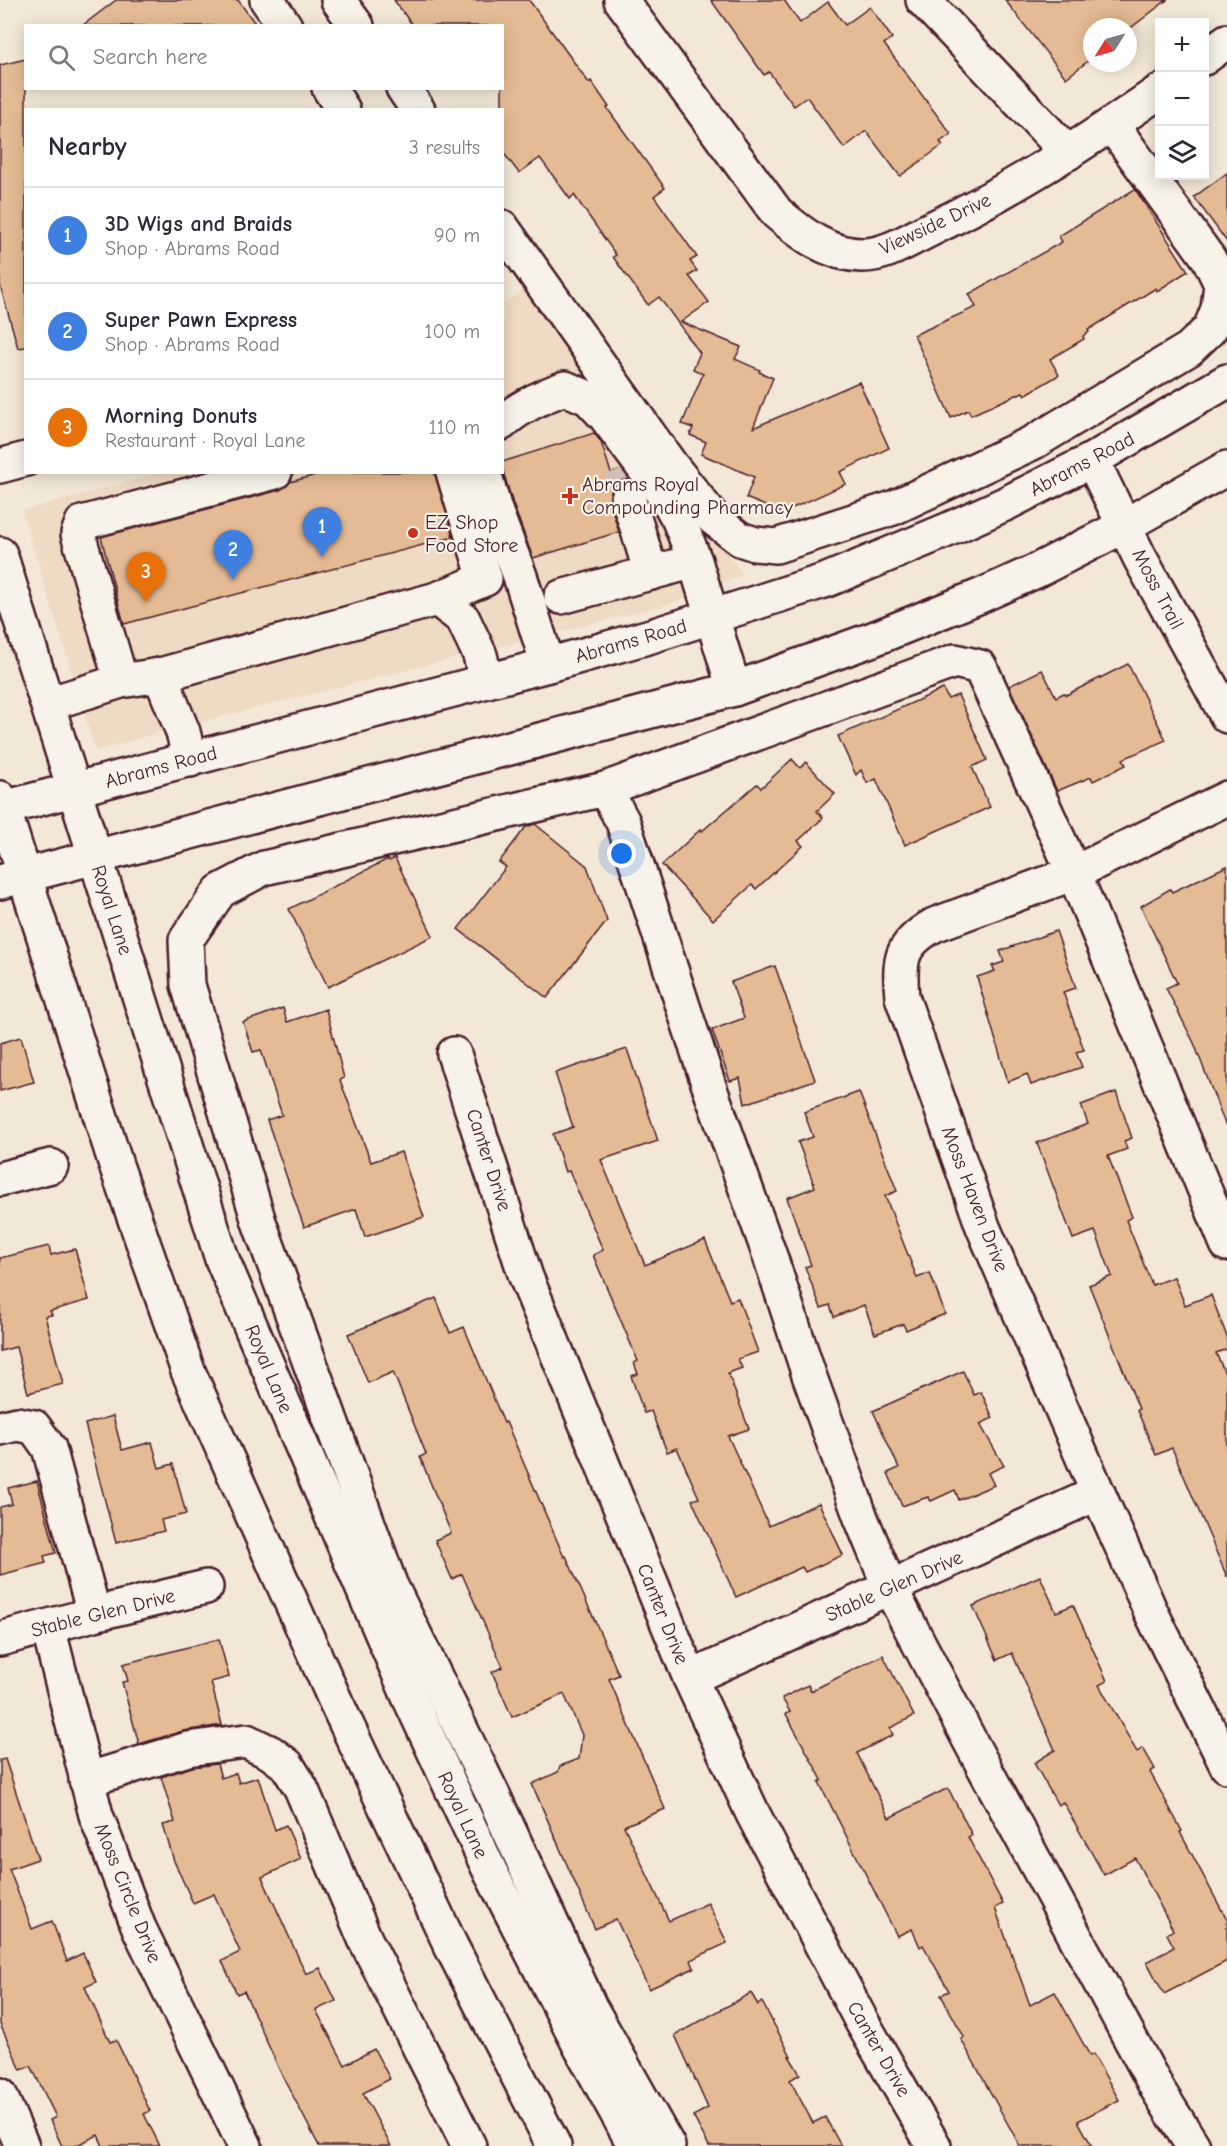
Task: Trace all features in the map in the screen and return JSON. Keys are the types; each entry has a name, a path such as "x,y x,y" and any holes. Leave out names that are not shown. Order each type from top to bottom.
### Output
{"main road":[{"path":"267,0 284,24"},
{"path":"338,0 356,24"},
{"name":"Viewside Drive","path":"621,0 777,213 804,236 835,252 862,255 888,250 974,208 1068,153 1155,95"},
{"path":"923,0 1068,153"},
{"path":"1209,54 1227,41"},
{"path":"330,90 343,108"},
{"path":"404,90 417,108"},
{"path":"504,230 670,464 714,519 740,539 755,544 776,546 893,508 1034,442 1189,349 1210,329 1218,309 1221,284 1209,259 1112,125"},
{"name":"Abrams Road","path":"1,805 75,790 548,665 712,617 827,580 1005,504 1092,460 1227,381"},
{"path":"504,421 541,397 565,388 588,398 605,416 669,502 679,520 734,689"},
{"path":"605,416 651,573"},
{"path":"0,466 24,460"},
{"name":"Moss Trail","path":"1092,460 1124,526 1227,716"},
{"path":"12,879 734,689 933,616 1036,571 1124,526 1227,468"},
{"path":"121,681 78,534 82,523 267,474"},
{"path":"48,704 121,681 160,675 437,598 486,579 454,474"},
{"path":"485,474 548,665"},
{"name":"Royal Lane","path":"0,554 222,1258 409,1697 480,1851 580,2046 635,2146"},
{"path":"561,597 694,561"},
{"path":"437,598 462,619 480,655 486,681"},
{"path":"668,2146 590,2007 493,1795 390,1584 260,1222 188,985 186,940 220,891 264,868 605,789 955,660 980,667 1074,873 1227,1244"},
{"path":"160,675 183,732 189,760"},
{"path":"605,789 623,822 709,1086 770,1256 809,1375 861,1518 890,1588 970,1743 1147,2070 1193,2146"},
{"name":"Moss Haven Drive","path":"1227,798 1074,873 934,925 916,935 905,950 900,972 902,997 983,1227 1098,1493 1152,1612 1227,1766"},
{"path":"1,805 12,879 188,1371 334,1700 452,1946 554,2146"},
{"name":"Canter Drive","path":"454,1054 526,1277 690,1678 758,1824 862,2022 934,2146"},
{"path":"0,1179 51,1166"},
{"path":"0,1428 17,1424 34,1427 49,1448 94,1614"},
{"name":"Stable Glen Drive","path":"690,1678 1098,1493"},
{"name":"Stable Glen Drive","path":"0,1639 206,1587"},
{"name":"Moss Circle Drive","path":"48,1627 96,1815 139,1928 245,2146"},
{"path":"86,1780 188,1749 246,1741 271,1752 287,1765 301,1788 365,1939 469,2146"},
{"path":"0,2095 22,2146"}],"shaded area":[{"path":"530,285 743,575 670,604 145,736 96,752 22,511 155,474 504,474 504,303"}],"building":[{"path":"116,0 238,0 256,24 85,24"},
{"path":"394,0 529,0 589,83 591,81 609,107 607,108 665,188 654,196 697,257 690,261 697,271 689,276 709,302 681,322 741,347 735,359 773,378 753,428 859,382 889,448 840,472 846,484 782,513 746,498 754,477 701,454 706,442 690,435 693,428 682,424 703,374 693,369 700,353 659,297 648,305 613,257 616,255 574,195 570,199 540,158 519,173 504,154 502,90 504,90 504,24 412,24"},
{"path":"711,0 784,0 800,23 828,2 845,25 870,7 892,38 884,44 951,134 940,142 943,145 900,176 866,131 844,148 807,97 794,106 769,72 764,75"},
{"path":"1005,0 1167,0 1137,23 1137,18 1083,18 1083,65 1066,78"},
{"path":"24,59 26,108 24,108 24,347 18,348 0,285 0,65"},
{"path":"1227,173 1227,242 1194,197"},
{"path":"1135,189 1188,271 1088,330 1089,332 1083,336 1084,339 1050,359 1059,375 1025,395 1023,392 971,415 968,410 951,418 914,335 976,307 969,294 1062,242 1059,236"},
{"name":"Abrams Royal Compounding Pharmacy","path":"594,433 601,442 611,473 622,470 629,480 622,480 615,485 610,494 610,503 619,532 533,558 504,474 504,461"},
{"path":"320,474 436,474 453,537 124,624 101,537 280,490 290,482"},
{"path":"1128,664 1166,740 1123,759 1126,765 1093,781 1091,777 1057,791 1009,686 1042,670 1056,697 1064,693 1066,695"},
{"path":"943,689 948,699 958,695 987,760 972,767 990,807 905,845 876,779 867,783 861,770 856,775 838,736"},
{"path":"792,759 800,768 806,762 835,794 817,811 823,818 798,841 803,846 756,889 752,885 713,920 662,865 701,829 702,831 757,784 761,788"},
{"path":"535,824 587,866 607,921 547,998 458,929 506,867 499,862 526,827"},
{"path":"395,858 433,936 328,987 289,909 388,859 389,861"},
{"path":"1227,866 1227,1124 1225,1124 1194,1043 1166,988 1177,983 1141,906 1170,889 1172,892"},
{"path":"1056,931 1076,988 1063,992 1084,1050 1076,1052 1082,1067 1031,1085 1027,1074 1008,1082 977,977 995,971 992,966 1004,962 1000,951"},
{"path":"775,966 815,1080 745,1104 740,1078 730,1081 712,1030 744,1018 731,982"},
{"path":"283,1008 287,1022 326,1009 344,1078 340,1080 371,1162 401,1152 424,1217 365,1237 356,1209 304,1227 267,1120 282,1115 261,1050 253,1052 243,1022"},
{"path":"21,1037 34,1082 0,1091 0,1043"},
{"path":"627,1049 658,1141 601,1160 645,1265 705,1240 730,1301 738,1298 758,1352 738,1359 742,1368 728,1373 749,1429 728,1436 769,1526 819,1503 843,1555 805,1572 802,1567 736,1597 692,1500 699,1498 677,1448 667,1452 651,1411 644,1413 631,1376 638,1374 634,1363 638,1361 593,1255 603,1250 569,1171 565,1172 553,1134 573,1127 555,1073"},
{"path":"859,1092 897,1191 885,1196 917,1278 930,1273 945,1314 906,1330 903,1324 875,1334 864,1305 834,1317 830,1305 821,1308 805,1267 811,1265 787,1198 815,1187 798,1142 813,1137 804,1112"},
{"path":"1116,1092 1132,1138 1124,1141 1127,1149 1108,1156 1132,1217 1126,1220 1152,1285 1174,1277 1185,1305 1211,1295 1227,1337 1227,1349 1216,1353 1227,1378 1227,1577 1172,1448 1156,1455 1089,1285 1112,1276 1095,1231 1073,1239 1037,1143 1088,1124 1081,1105"},
{"path":"49,1246 51,1255 75,1249 89,1300 50,1311 52,1315 45,1316 63,1384 28,1393 16,1347 0,1351 0,1258"},
{"path":"436,1298 450,1333 464,1327 504,1423 506,1422 564,1557 566,1556 619,1675 609,1679 665,1809 624,1826 669,1921 708,1903 727,1943 691,1960 694,1968 649,1989 616,1919 595,1929 532,1784 558,1772 560,1766 579,1759 582,1735 564,1694 512,1717 492,1672 503,1667 462,1574 452,1579 435,1540 451,1533 420,1457 426,1454 393,1372 368,1383 348,1334"},
{"path":"963,1371 974,1395 981,1392 993,1418 980,1424 1004,1466 988,1473 994,1485 959,1500 955,1490 931,1501 928,1497 902,1506 888,1473 899,1468 873,1411"},
{"path":"113,1416 122,1450 152,1442 159,1468 173,1464 186,1514 161,1520 164,1531 116,1543 85,1424"},
{"path":"37,1481 56,1553 44,1556 46,1563 0,1575 0,1507 12,1504 8,1488"},
{"path":"1040,1576 1056,1612 1073,1605 1107,1681 1099,1685 1137,1752 1143,1748 1155,1769 1150,1772 1227,1920 1227,1961 1164,1994 1147,1962 1174,1947 1167,1934 1173,1930 1135,1858 1104,1875 1063,1802 1058,1805 1034,1763 1055,1750 1012,1653 997,1660 973,1606"},
{"path":"219,1639 229,1677 211,1682 222,1725 183,1731 139,1744 122,1682 128,1681 123,1664"},
{"path":"883,1655 914,1716 890,1728 893,1735 857,1753 889,1818 948,1788 972,1835 968,1837 1003,1904 995,1908 1030,2005 1055,1992 1090,2056 1093,2054 1119,2100 1078,2121 1092,2146 1020,2146 961,2039 964,2037 941,1995 949,1991 923,1945 920,1947 912,1929 897,1936 819,1782 822,1780 786,1714 790,1712 782,1698 808,1685 811,1691"},
{"path":"5,1759 38,1859 9,1869 32,1929 52,1921 67,1961 83,1953 96,1982 85,1987 110,2042 116,2040 150,2111 144,2114 160,2146 103,2146 98,2135 75,2146 62,2146 50,2120 56,2117 31,2066 21,2070 0,2024 0,1760"},
{"path":"217,1764 221,1778 236,1773 239,1783 258,1777 275,1830 286,1825 301,1859 262,1877 306,1974 320,1968 336,2001 316,2010 345,2065 374,2049 390,2079 363,2093 391,2146 319,2146 279,2069 244,1991 237,1994 222,1961 240,1952 214,1894 193,1903 174,1861 163,1825 175,1822 161,1777 192,1767"},
{"path":"751,1993 758,2005 762,2002 800,2074 790,2080 813,2123 825,2117 841,2146 709,2146 693,2116 708,2108 675,2035"}],"tunnel":[{"path":"620,470 628,498"}],"place":[{"name":"Abrams Royal Compounding Pharmacy","path":"570,496"},
{"name":"EZ Shop Food Store","path":"413,533"},
{"name":"3D Wigs and Braids","path":"322,557"},
{"name":"Super Pawn Express","path":"233,580"},
{"name":"Morning Donuts","path":"146,602"}]}
